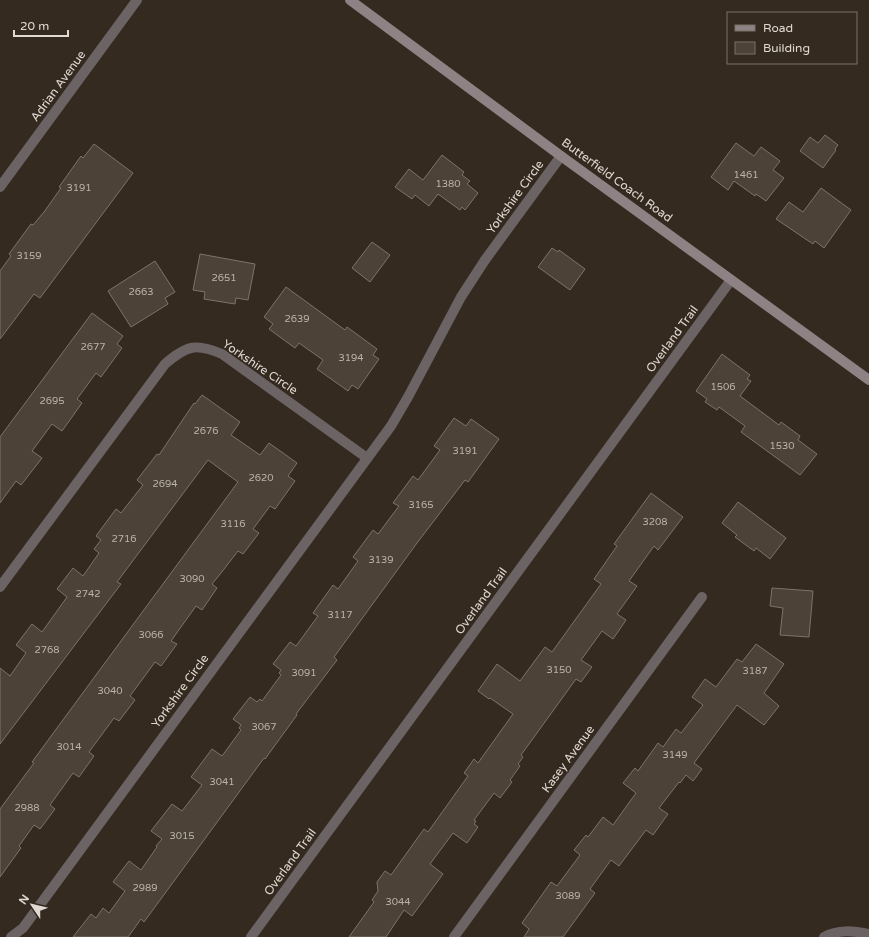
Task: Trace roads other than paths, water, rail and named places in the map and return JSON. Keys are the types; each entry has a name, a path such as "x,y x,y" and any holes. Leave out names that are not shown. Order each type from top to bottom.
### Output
{"main road":[{"name":"Butterfield Coach Road","path":"350,0 561,156 869,380"}],"street":[{"name":"Adrian Avenue","path":"0,187 137,0"},
{"name":"Yorkshire Circle","path":"11,937 23,928 391,426 461,297 485,260 561,156"},
{"name":"Overland Trail","path":"251,937 731,280"},
{"name":"Yorkshire Circle","path":"0,587 165,364 178,353 191,347 206,347 222,354 367,458"},
{"name":"Kasey Avenue","path":"454,937 702,597"},
{"path":"828,935 852,931 869,934"}]}
